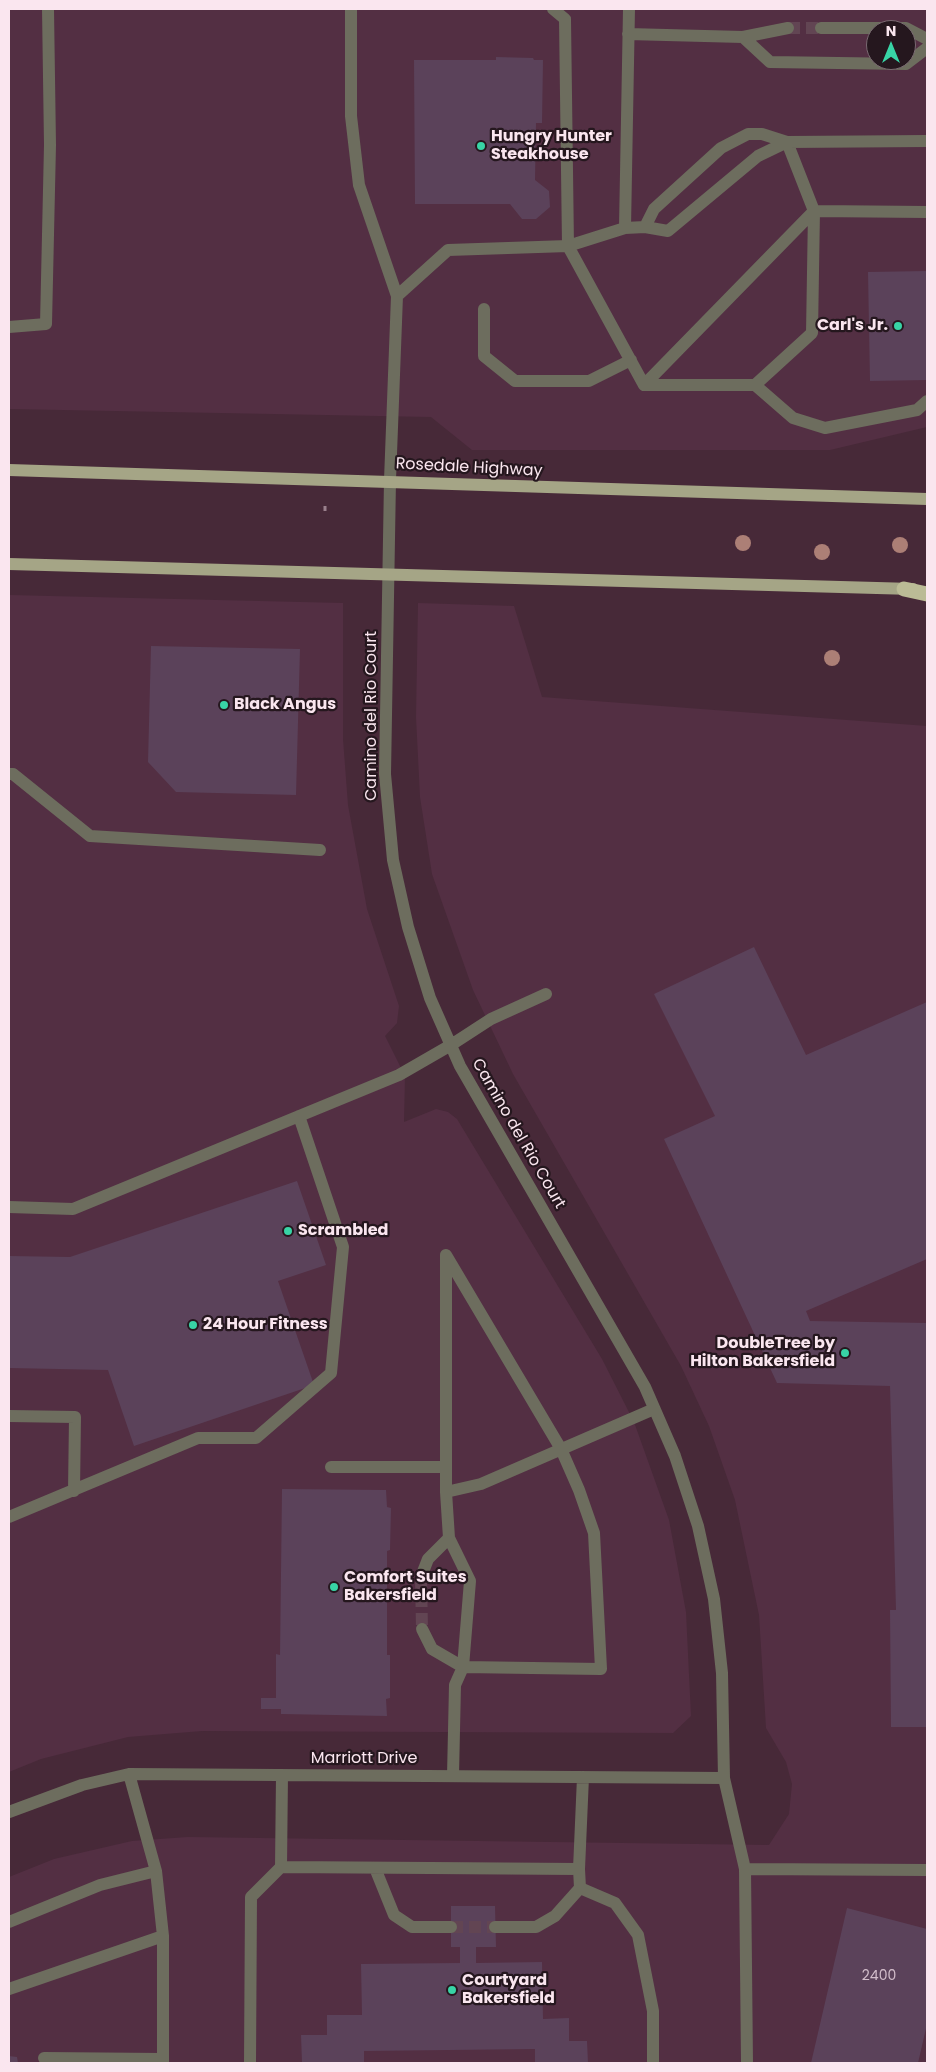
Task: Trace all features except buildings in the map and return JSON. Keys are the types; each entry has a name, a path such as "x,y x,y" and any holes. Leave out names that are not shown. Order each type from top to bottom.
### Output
{"highway":[{"path":"904,589 927,594"}],"main road":[{"name":"Rosedale Highway","path":"9,470 390,480 624,490 927,499"},
{"path":"9,564 927,590"}],"street":[{"path":"9,327 46,324 50,145 48,9"},
{"path":"351,9 351,116 359,184 397,296 448,250 568,246 625,228 644,227 668,231 758,156 787,142"},
{"path":"553,9 565,19 568,246 644,384"},
{"path":"625,228 629,9"},
{"path":"628,34 743,38 788,28"},
{"path":"821,28 906,28 927,39"},
{"path":"743,38 770,62 906,64 927,48"},
{"path":"644,227 654,209 721,148 748,134 762,134 787,142 927,141"},
{"path":"644,384 755,384 812,333 814,212 787,142"},
{"path":"644,384 814,212 927,212"},
{"name":"Camino del Rio Court","path":"397,296 390,480 385,774 393,860 408,927 430,998 460,1066 645,1387 675,1456 698,1526 714,1599 722,1673 724,1778 746,1869 746,2063"},
{"path":"484,309 484,356 515,381 589,381 631,360"},
{"path":"755,384 793,418 825,428 917,410 927,401"},
{"path":"9,774 13,774 90,836 320,850"},
{"path":"9,1207 73,1209 399,1075 451,1046 490,1019 546,994"},
{"path":"9,1517 198,1438 256,1438 331,1373 343,1247 299,1116"},
{"path":"422,1629 432,1649 463,1667 601,1669 594,1534 561,1448 446,1255 446,1492 448,1538 470,1581 463,1667 455,1685 453,1776"},
{"path":"446,1492 481,1484 654,1409"},
{"path":"9,1416 75,1417 74,1491"},
{"path":"331,1467 446,1467"},
{"path":"421,1578 428,1559 448,1538"},
{"path":"44,2058 162,2061 163,1936 156,1871 130,1774"},
{"name":"Marriott Drive","path":"9,1812 82,1785 130,1774 724,1778"},
{"path":"250,2063 251,1897 281,1867 282,1775"},
{"path":"495,1927 536,1927 555,1916 580,1888 579,1869 583,1777"},
{"path":"281,1867 579,1869"},
{"path":"375,1868 394,1915 412,1927 452,1927"},
{"path":"746,1869 927,1870"},
{"path":"9,1922 100,1885 156,1871"},
{"path":"580,1888 615,1903 638,1935 653,2010 653,2063"},
{"path":"9,1989 163,1936"}],"path":[{"path":"326,506 326,512"}],"shaded area":[{"path":"9,9 927,9 927,427 830,450 472,450 431,417 9,409"},
{"path":"9,595 343,603 343,739 348,805 367,909 399,1006 397,1023 385,1036 405,1076 404,1122 436,1109 448,1112 457,1119 602,1359 634,1422 669,1520 686,1612 691,1716 673,1733 202,1731 128,1737 41,1759 9,1772"},
{"path":"418,603 514,606 542,697 927,726 927,2063 9,2063 9,1877 54,1859 132,1841 188,1837 769,1845 789,1814 792,1784 786,1762 766,1728 759,1615 735,1500 709,1426 681,1366 513,1074 473,990 432,874 420,797 416,717"}],"tunnel":[{"path":"788,28 821,28"},
{"path":"421,1577 422,1629"},
{"path":"451,1927 495,1927"}],"place":[{"name":"Hungry Hunter Steakhouse","path":"481,146"},
{"name":"Carl's Jr.","path":"898,326"},
{"name":"Black Angus","path":"224,705"},
{"name":"Scrambled","path":"288,1231"},
{"name":"24 Hour Fitness","path":"193,1325"},
{"name":"DoubleTree by Hilton Bakersfield","path":"845,1353"},
{"name":"Comfort Suites Bakersfield","path":"334,1587"},
{"name":"Courtyard Bakersfield","path":"452,1990"}]}
